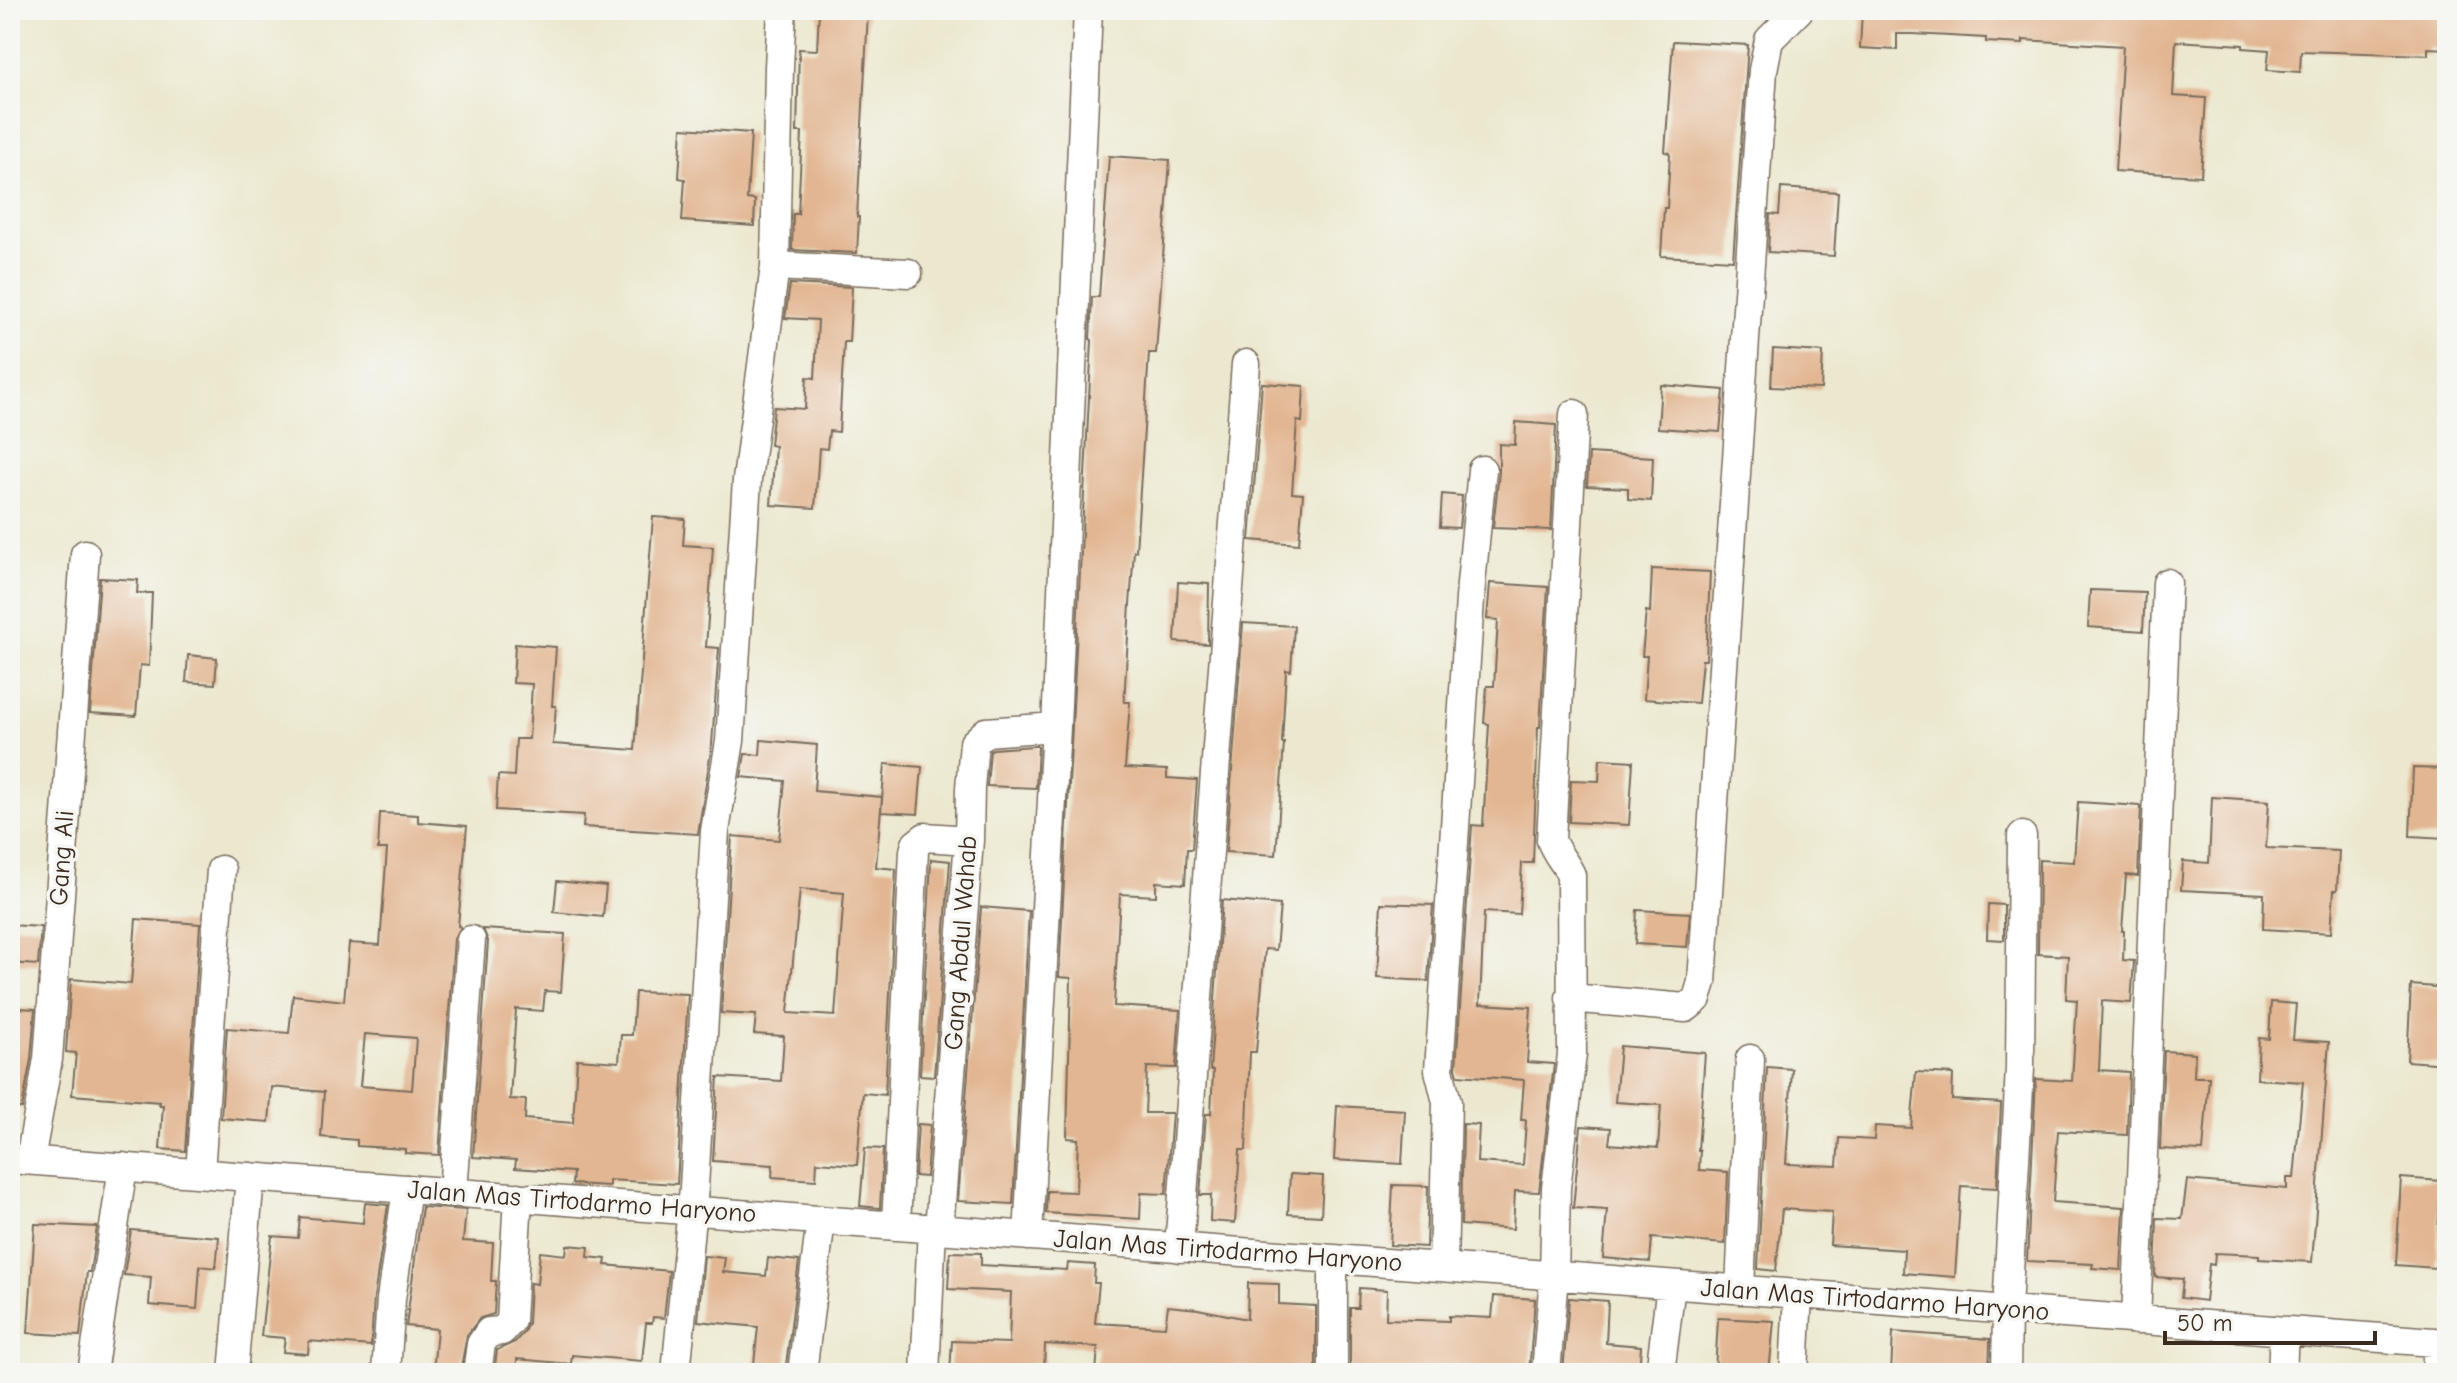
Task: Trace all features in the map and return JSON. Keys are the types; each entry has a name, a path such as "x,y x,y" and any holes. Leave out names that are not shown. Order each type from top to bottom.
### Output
{"street":[{"path":"676,1373 692,1210 715,831 730,741 747,480 775,266 782,10"},
{"path":"1028,1236 1056,727 1088,10"},
{"path":"1570,998 1686,1008 1697,999 1702,982 1763,70 1769,40 1799,10"},
{"path":"775,266 908,273"},
{"path":"1179,1248 1246,364"},
{"path":"1546,1373 1554,1276 1556,1188 1572,1054 1571,875 1551,840 1574,414"},
{"path":"1443,1267 1447,1102 1439,1070 1470,600 1482,470"},
{"name":"Gang Ali","path":"20,1160 48,1059 85,554"},
{"path":"2136,1320 2167,583"},
{"name":"Gang Abdul Wahab","path":"925,1373 969,840 974,743 986,732 1056,727"},
{"path":"2006,1373 2020,1068 2022,836"},
{"path":"896,1226 914,851 916,844 925,837 969,840"},
{"path":"200,1173 221,870"},
{"path":"453,1192 471,940"},
{"path":"1740,1290 1750,1059"},
{"name":"Jalan Mas Tirtodarmo Haryono","path":"20,1160 2442,1343"},
{"path":"92,1373 123,1167"},
{"path":"233,1373 250,1177"},
{"path":"386,1373 391,1299 407,1189"},
{"path":"477,1373 481,1344 489,1332 502,1331 511,1321 518,1197"},
{"path":"802,1373 821,1220"},
{"path":"1333,1259 1333,1373"},
{"path":"1660,1373 1671,1285"},
{"path":"1794,1373 1798,1294"},
{"path":"2282,1373 2284,1331"},
{"path":"2436,1373 2442,1343"}],"building":[{"path":"1862,10 2447,10 2447,49 2428,48 2428,55 2301,51 2300,72 2267,70 2269,50 2243,48 2243,45 2176,41 2173,96 2206,98 2201,176 2115,171 2123,46 2023,40 2023,44 1986,42 1986,38 1897,34 1897,50 1860,48"},
{"path":"819,11 868,13 857,253 792,250 793,214 798,214 802,132 797,132 799,49 817,50"},
{"path":"1673,41 1748,45 1733,260 1661,256 1664,208 1667,208 1670,153 1665,152"},
{"path":"682,128 751,133 747,199 755,200 754,226 682,221 685,179 679,178"},
{"path":"1109,156 1170,160 1156,353 1149,353 1130,604 1124,702 1130,702 1125,768 1167,770 1167,778 1197,780 1192,849 1187,849 1185,884 1156,882 1156,896 1120,894 1114,1006 1180,1010 1176,1068 1147,1067 1145,1113 1172,1113 1166,1194 1141,1193 1140,1219 1046,1213 1047,1191 1076,1192 1078,1139 1067,1138 1071,978 1059,977 1092,297 1099,297"},
{"path":"1781,188 1838,192 1834,256 1768,252 1770,214 1779,215"},
{"path":"790,284 852,287 849,342 844,342 839,432 829,431 827,449 819,448 815,508 771,505 775,446 770,445 774,407 805,409 807,377 815,378 818,320 785,318"},
{"path":"1773,349 1823,352 1821,389 1771,387"},
{"path":"1262,383 1304,386 1302,422 1297,421 1292,493 1303,494 1299,544 1250,540"},
{"path":"1661,385 1724,390 1720,432 1658,428"},
{"path":"1516,422 1556,425 1551,530 1493,528 1499,444 1515,445"},
{"path":"1589,453 1653,457 1651,501 1628,499 1628,488 1587,486"},
{"path":"1442,494 1462,496 1459,528 1440,527"},
{"path":"653,517 685,519 683,545 713,547 706,647 719,648 712,744 698,834 583,827 584,815 496,810 498,775 514,776 516,739 529,739 532,684 513,683 515,644 556,647 553,744 635,750"},
{"path":"1652,569 1710,572 1706,660 1702,660 1698,703 1644,699 1647,656 1642,656 1646,611 1650,612"},
{"path":"100,578 138,580 137,593 152,593 149,666 140,665 136,716 90,713"},
{"path":"1178,582 1209,584 1208,644 1175,642"},
{"path":"1490,583 1548,587 1533,863 1522,863 1519,914 1484,912 1480,1004 1531,1007 1527,1062 1554,1064 1539,1192 1515,1191 1513,1229 1461,1225 1463,1124 1479,1125 1477,1162 1523,1165 1526,1120 1521,1120 1524,1080 1458,1075 1456,1068 1472,825 1483,826 1489,724 1484,723 1487,686 1494,686 1498,620 1487,619"},
{"path":"2090,590 2145,592 2143,631 2088,627"},
{"path":"1243,623 1294,626 1291,671 1286,670 1276,855 1226,852"},
{"path":"188,655 217,658 215,684 186,682"},
{"path":"761,740 817,745 814,791 882,797 876,867 896,869 885,1095 863,1093 857,1165 817,1162 816,1180 772,1177 773,1165 713,1161 718,1077 781,1081 784,1036 754,1034 756,1015 721,1013 732,836 779,840 785,781 741,777 745,754 760,755","holes":["800,889 844,893 835,1016 788,1013"]},
{"path":"1038,746 1036,788 987,786 990,751"},
{"path":"1600,759 1633,761 1629,825 1569,822 1571,780 1599,781"},
{"path":"885,764 922,767 918,814 881,812"},
{"path":"2413,768 2447,769 2447,838 2410,836"},
{"path":"2212,797 2269,801 2266,848 2339,851 2331,933 2263,929 2264,894 2181,890 2183,861 2209,863"},
{"path":"2078,802 2141,806 2138,876 2126,875 2122,931 2123,960 2134,961 2131,1003 2102,1001 2099,1070 2129,1072 2127,1135 2058,1131 2053,1202 2124,1207 2121,1270 2092,1268 2093,1264 2027,1261 2036,1079 2072,1081 2077,1000 2066,999 2068,956 2038,954 2039,860 2074,862"},
{"path":"380,813 418,815 418,822 467,826 458,926 461,927 454,939 439,1155 357,1146 357,1140 321,1137 324,1092 272,1087 269,1122 221,1118 227,1028 289,1033 293,995 344,1001 349,943 380,945 387,849 378,849","holes":["365,1034 416,1038 412,1090 360,1086"]},
{"path":"931,859 950,861 934,1076 920,1075"},
{"path":"557,881 606,886 603,917 554,912"},
{"path":"1222,900 1280,905 1276,950 1265,949 1256,1052 1250,1052 1246,1150 1240,1150 1235,1223 1210,1221 1211,1195 1200,1195 1206,1114 1211,1114 1213,1070 1210,1070"},
{"path":"1381,903 1433,905 1428,981 1377,978"},
{"path":"1988,904 2004,905 2004,940 1987,939"},
{"path":"981,907 1029,911 1013,1204 958,1201"},
{"path":"1637,910 1690,913 1687,947 1635,944"},
{"path":"136,919 200,924 185,1151 160,1149 163,1105 159,1105 160,1102 72,1095 76,1053 66,1052 71,979 131,984"},
{"path":"10,925 41,927 38,965 10,963"},
{"path":"483,929 565,934 561,992 545,991 543,1011 516,1009 510,1099 526,1100 525,1119 573,1123 577,1059 619,1062 621,1035 632,1035 635,992 688,994 677,1184 609,1180 609,1186 572,1184 573,1172 515,1168 516,1160 473,1157 488,941"},
{"path":"2411,985 2447,988 2447,1064 2407,1061"},
{"path":"2271,1002 2296,1004 2293,1040 2329,1042 2312,1262 2215,1253 2214,1265 2209,1264 2205,1301 2181,1298 2183,1279 2155,1277 2157,1218 2182,1219 2187,1180 2287,1189 2287,1178 2294,1178 2303,1082 2257,1079 2259,1038 2269,1039"},
{"path":"19,1008 35,1009 31,1059 22,1108 10,1108 10,1021 18,1022"},
{"path":"1620,1046 1705,1053 1699,1170 1728,1172 1725,1244 1652,1238 1650,1262 1603,1258 1607,1210 1573,1208 1581,1126 1611,1128 1609,1144 1658,1148 1661,1105 1615,1102"},
{"path":"2164,1051 2195,1053 2194,1077 2209,1077 2203,1151 2160,1149"},
{"path":"1767,1067 1792,1069 1786,1164 1837,1166 1839,1138 1874,1140 1875,1126 1911,1128 1916,1072 1953,1074 1952,1100 2001,1103 1997,1188 1961,1186 1955,1277 1903,1273 1904,1250 1830,1245 1832,1212 1782,1209 1776,1271 1758,1269"},
{"path":"1337,1106 1405,1110 1402,1164 1334,1160"},
{"path":"918,1124 930,1125 926,1177 915,1176"},
{"path":"865,1148 883,1149 880,1208 860,1206"},
{"path":"1290,1174 1323,1176 1321,1216 1288,1214"},
{"path":"2401,1178 2441,1181 2436,1268 2396,1265"},
{"path":"1393,1185 1428,1186 1426,1247 1390,1245"},
{"path":"365,1203 388,1205 374,1297 371,1346 309,1341 308,1354 283,1352 285,1338 261,1336 272,1236 298,1238 300,1217 363,1223"},
{"path":"422,1207 466,1210 463,1241 493,1243 491,1281 496,1281 494,1314 480,1318 467,1335 460,1373 433,1373 437,1329 406,1326"},
{"path":"35,1224 97,1227 90,1272 87,1272 80,1336 28,1333"},
{"path":"131,1230 219,1237 216,1268 200,1266 197,1309 149,1305 151,1277 124,1275"},
{"path":"567,1245 589,1247 588,1257 606,1259 605,1265 669,1271 664,1318 653,1317 652,1323 646,1323 642,1361 572,1355 571,1364 517,1359 516,1373 494,1373 497,1350 515,1342 528,1323 530,1283 537,1284 540,1252 566,1255"},
{"path":"950,1252 981,1253 981,1265 1067,1270 1068,1263 1095,1265 1094,1283 1099,1283 1095,1323 1165,1327 1168,1306 1247,1319 1248,1283 1279,1284 1279,1304 1316,1306 1316,1373 1096,1373 1098,1347 1045,1344 1044,1373 950,1373 952,1341 1009,1343 1011,1292 948,1289"},
{"path":"704,1256 725,1258 723,1272 766,1276 768,1258 799,1261 785,1373 753,1373 758,1327 698,1321"},
{"path":"1359,1288 1387,1290 1386,1319 1449,1321 1449,1316 1492,1318 1494,1296 1535,1299 1529,1373 1350,1373 1350,1308 1358,1308"},
{"path":"1569,1298 1608,1301 1606,1343 1641,1346 1639,1373 1563,1373"},
{"path":"1718,1318 1774,1321 1769,1373 1715,1373"},
{"path":"1893,1332 1990,1339 1989,1373 1891,1373"}]}
